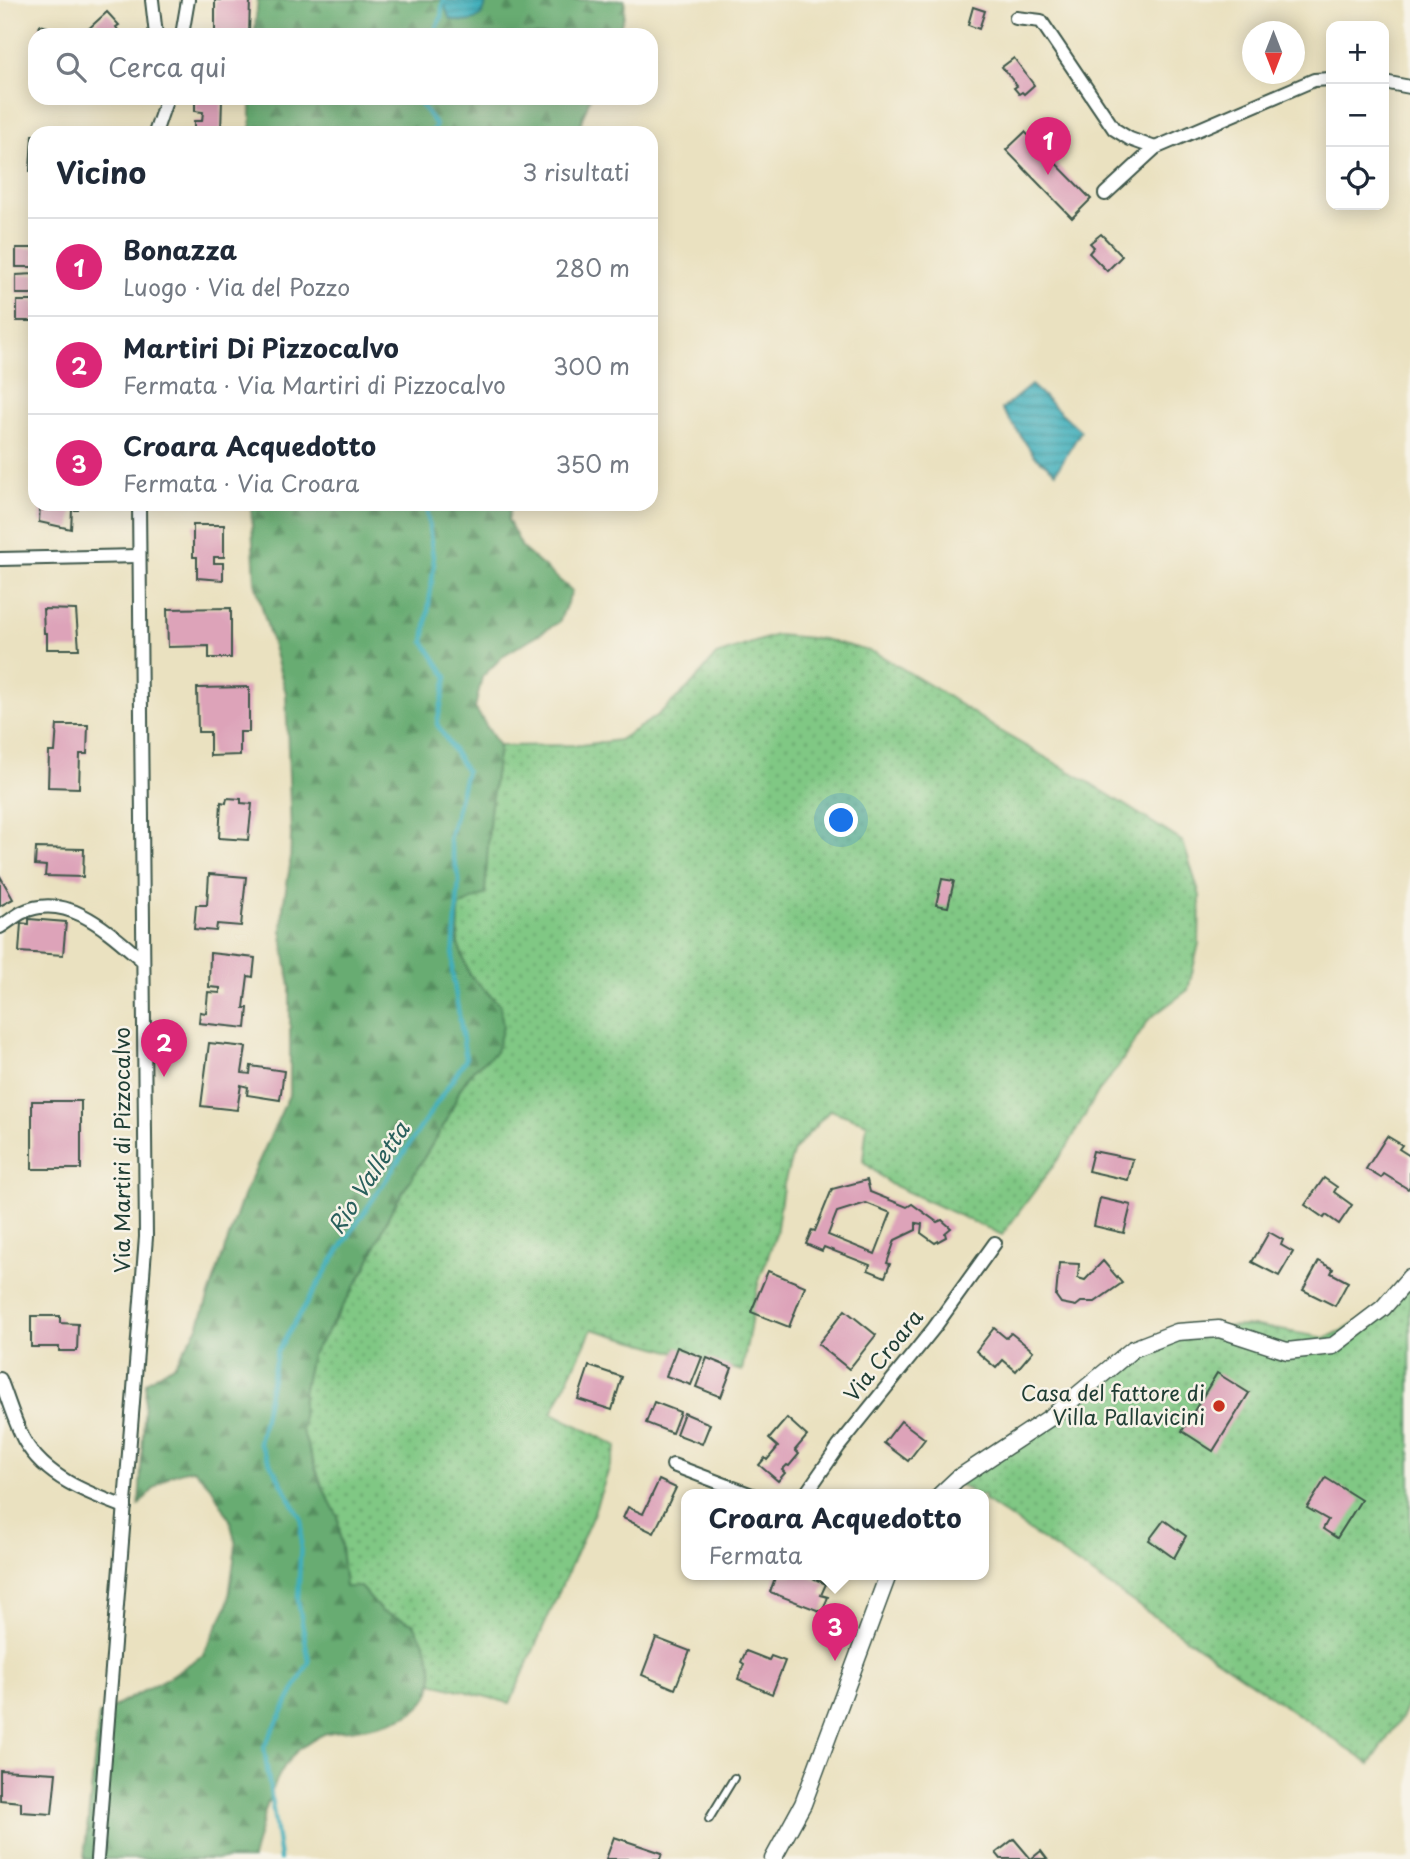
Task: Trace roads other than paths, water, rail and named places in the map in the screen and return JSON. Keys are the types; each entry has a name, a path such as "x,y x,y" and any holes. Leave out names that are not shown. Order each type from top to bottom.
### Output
{"street":[{"path":"152,0 155,28"},
{"path":"183,28 188,0"},
{"path":"1016,18 1041,21 1114,129 1130,139 1155,148"},
{"path":"1105,194 1155,148 1314,80 1326,79"},
{"path":"1389,83 1410,88"},
{"path":"157,126 164,105"},
{"name":"Via Martiri di Pizzocalvo","path":"97,1859 146,1237 139,511"},
{"path":"0,559 139,556"},
{"path":"0,927 24,912 43,906 62,908 80,914 103,928 142,960"},
{"name":"Via Croara","path":"809,1489 839,1446 934,1328 995,1243"},
{"path":"946,1489 957,1479 1051,1417 1133,1349 1177,1332 1219,1329 1287,1350 1333,1346 1383,1308 1410,1277"},
{"path":"0,1379 24,1440 50,1471 91,1495 125,1507"},
{"path":"673,1465 736,1489"},
{"path":"773,1859 803,1804 886,1580"}],"lane":[{"path":"709,1819 734,1777"}],"water":[{"path":"443,0 486,0 485,8 478,18 462,21 449,18"},
{"path":"1031,385 1081,431 1056,472 1034,455 1002,409"}],"waterway":[{"name":"Rio Valletta","path":"436,28 441,18 443,0"},
{"name":"Rio Valletta","path":"421,105 436,126"},
{"name":"Rio Valletta","path":"280,1859 264,1747 309,1662 298,1600 302,1520 259,1443 277,1352 334,1258 466,1059 452,971 459,879 449,840 466,771 437,724 447,677 424,642 434,565 427,511"}],"place":[{"name":"Bonazza","path":"1048,175"},
{"name":"Martiri Di Pizzocalvo","path":"164,1077"},
{"name":"Casa del fattore di Villa Pallavicini","path":"1219,1406"},
{"name":"Croara Acquedotto","path":"835,1661"}]}
